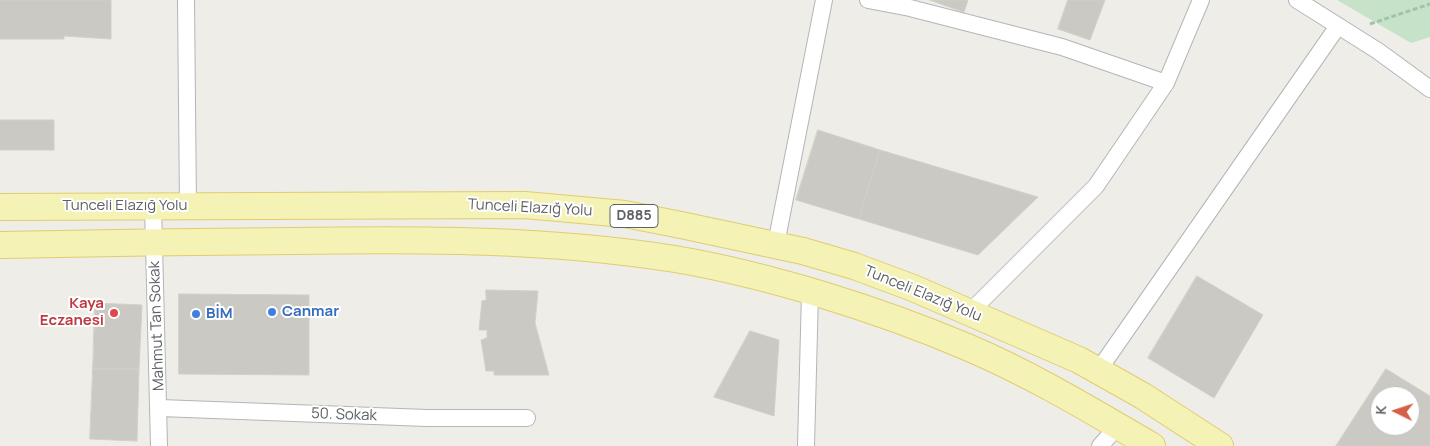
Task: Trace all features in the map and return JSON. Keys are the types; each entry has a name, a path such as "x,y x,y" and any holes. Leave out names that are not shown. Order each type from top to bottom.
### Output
{"main road":[{"name":"Tunceli Elazığ Yolu","path":"0,207 525,204 625,214 776,244 854,266 969,313 1098,371 1143,396 1220,446"},
{"path":"0,245 435,239 558,244 678,260 810,293 886,316 967,347 1032,378 1152,446"}],"street":[{"path":"186,0 188,206"},
{"path":"776,244 824,0"},
{"path":"868,0 910,8 1062,47 1166,83"},
{"path":"969,313 1096,186 1166,83 1201,0"},
{"path":"1297,0 1430,89"},
{"path":"1098,371 1343,29"},
{"name":"Mahmut Tan Sokak","path":"153,205 160,408 159,446"},
{"path":"806,446 810,293"},
{"name":"50. Sokak","path":"160,408 362,416 527,418"},
{"path":"1100,446 1118,426"}],"path":[{"path":"1343,29 1430,4"}],"green space":[{"path":"1337,0 1430,0 1430,37 1411,43"}],"building":[{"path":"0,0 111,0 111,39 64,36 64,39 0,39"},
{"path":"930,0 968,0 964,12"},
{"path":"1068,0 1105,0 1090,40 1058,29"},
{"path":"0,120 54,120 54,150 0,150"},
{"path":"818,130 880,150 859,219 796,200"},
{"path":"880,150 1038,197 978,255 859,219"},
{"path":"1197,276 1263,315 1214,398 1148,358"},
{"path":"486,290 538,291 535,323 549,375 494,375 494,371 486,371 481,340 487,338 487,330 479,330 482,301 486,300"},
{"path":"179,294 309,295 309,375 179,374"},
{"path":"95,303 142,305 139,369 93,369"},
{"path":"750,331 779,340 774,416 714,397"},
{"path":"93,369 139,369 137,441 90,439"},
{"path":"1386,369 1414,386 1375,386"},
{"path":"1420,390 1430,396 1430,446 1336,446 1370,394 1370,436 1420,436"}],"place":[{"name":"Canmar","path":"272,312"},
{"name":"Kaya Eczanesi","path":"114,313"},
{"name":"BİM","path":"196,314"}]}
